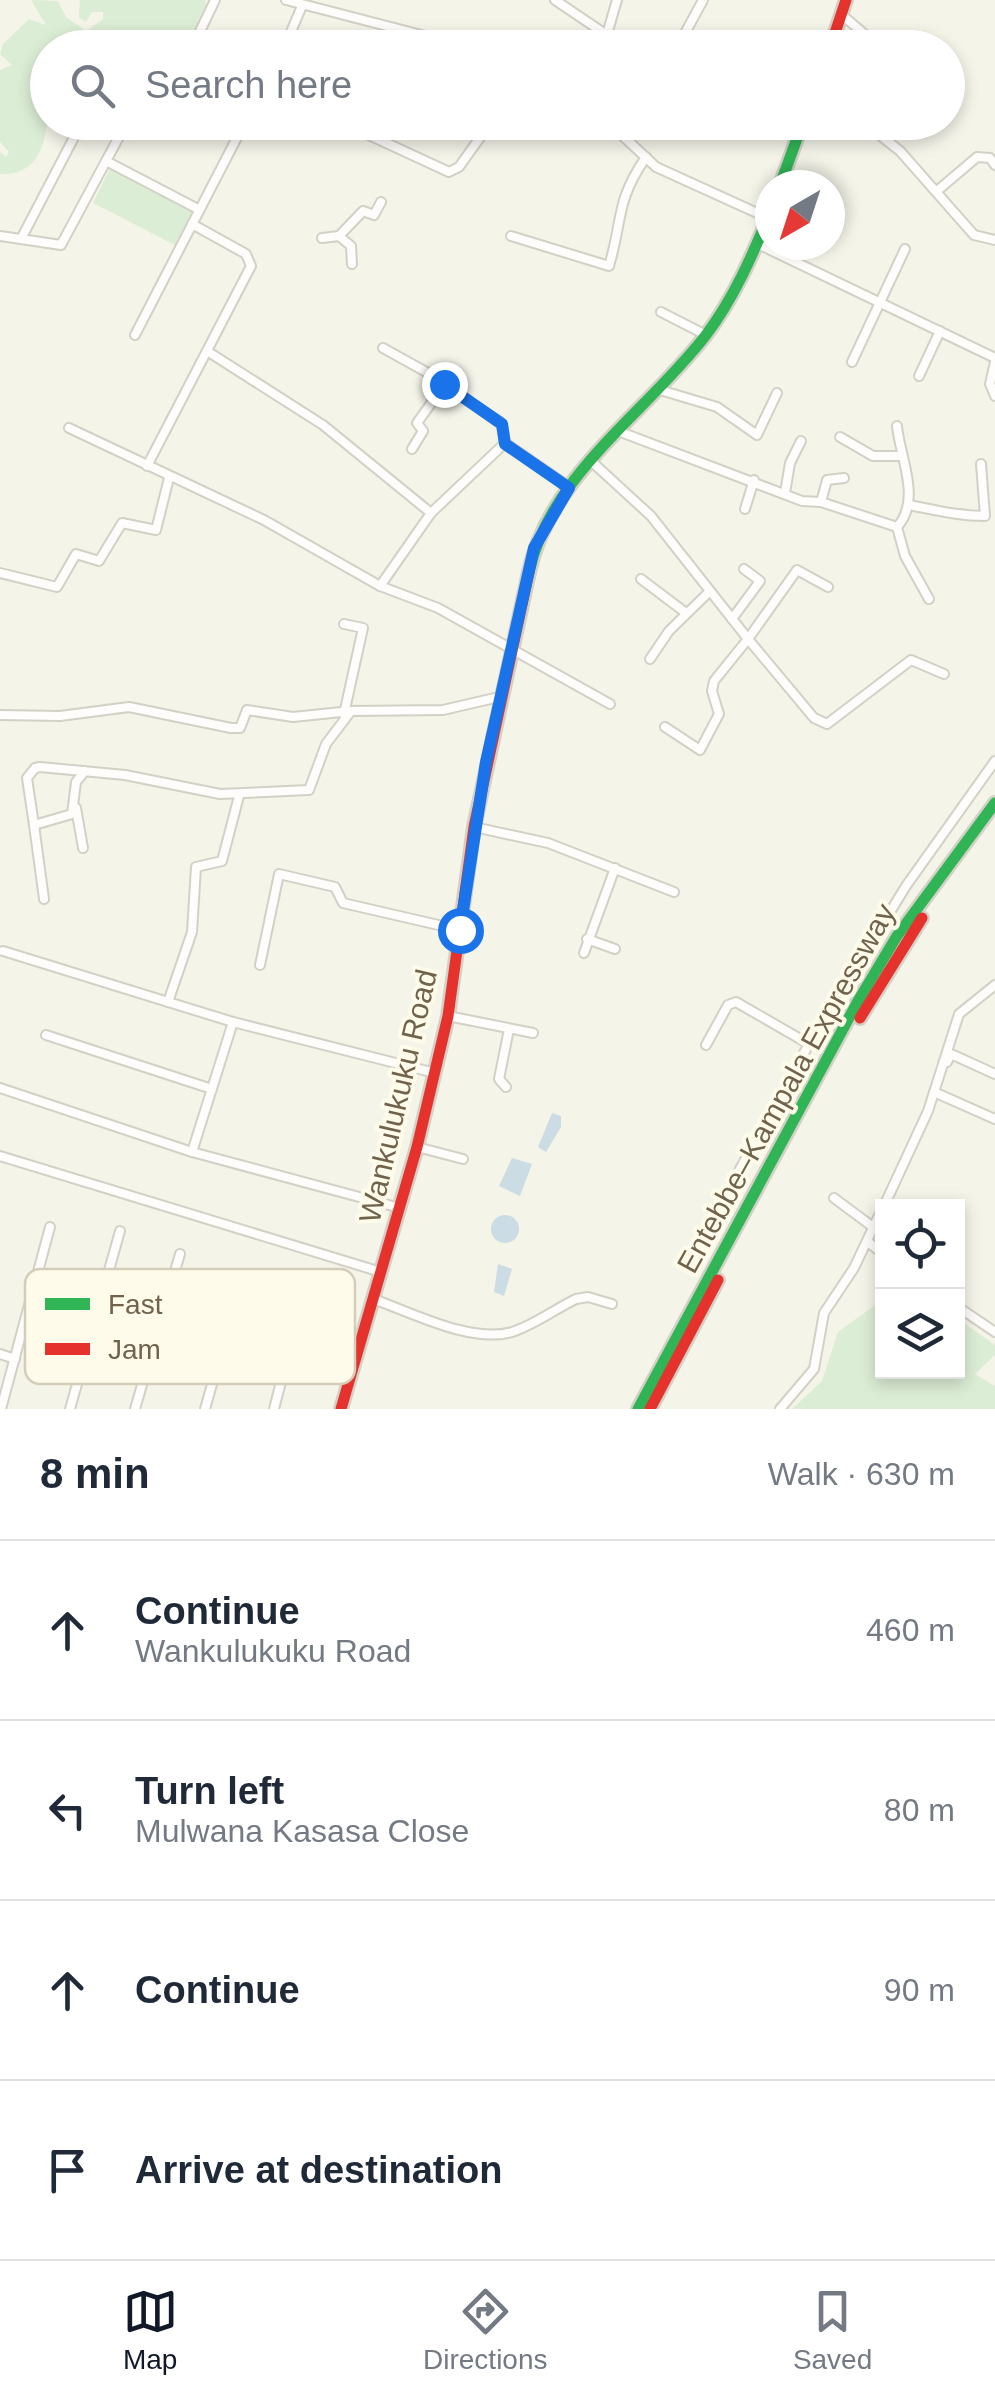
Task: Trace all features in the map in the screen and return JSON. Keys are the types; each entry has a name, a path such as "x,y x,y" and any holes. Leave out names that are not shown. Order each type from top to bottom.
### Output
{"main road":[{"path":"836,30 846,0"},
{"path":"786,170 797,140"},
{"name":"Wankulukuku Road","path":"355,1363 436,1073 448,1016 474,827 534,548 569,488 706,335 755,251"},
{"name":"Entebbe–Kampala Expressway","path":"638,1409 858,1001 897,936 995,803"},
{"name":"Entebbe–Kampala Expressway","path":"650,1409 860,1018 914,930 995,818"},
{"name":"Wankulukuku Road","path":"342,1409 349,1384"}],"street":[{"path":"201,30 215,0"},
{"path":"286,0 399,30"},
{"path":"555,0 596,30"},
{"path":"608,30 616,0"},
{"path":"687,30 703,0"},
{"path":"292,30 302,6"},
{"path":"842,14 860,30"},
{"path":"21,239 73,140"},
{"path":"0,236 61,246 117,140"},
{"path":"135,335 236,140"},
{"path":"380,140 449,172 458,167 478,140"},
{"path":"628,140 646,157 690,184 755,210"},
{"path":"886,140 900,150 974,235 995,240"},
{"path":"512,236 609,266 616,220 631,179 646,157"},
{"path":"937,192 977,157 990,158 995,165"},
{"path":"106,160 198,208"},
{"path":"322,238 340,236 363,211 374,215 382,202"},
{"path":"147,466 248,275 251,260 192,224"},
{"path":"340,236 351,246 352,264"},
{"path":"852,362 905,249"},
{"path":"791,260 995,360 990,384 995,396"},
{"path":"660,312 706,335"},
{"path":"920,376 940,331"},
{"path":"383,348 502,424 505,444 569,488"},
{"path":"207,351 324,425 431,513"},
{"path":"412,450 422,431 417,422 444,384"},
{"path":"660,390 717,407 758,435 777,392"},
{"path":"897,426 900,456 908,475 908,505 897,528 905,556 929,599"},
{"path":"69,428 264,520 380,586 438,608 510,652 610,704"},
{"path":"618,431 785,493 897,528"},
{"path":"840,437 873,456 900,456"},
{"path":"785,493 790,463 800,440"},
{"path":"380,586 431,513 505,444"},
{"path":"591,461 652,516 778,680 822,723 828,724 860,702 911,660 944,674"},
{"path":"908,505 936,508 956,517 985,516 982,464"},
{"path":"0,573 56,586 76,554 99,561 122,523 156,530 169,478"},
{"path":"821,502 827,480 844,478"},
{"path":"744,509 754,480"},
{"path":"732,619 760,582 744,568"},
{"path":"665,727 700,750 719,714 712,691 714,682 798,570 828,587"},
{"path":"641,579 686,613"},
{"path":"650,659 686,613 710,591"},
{"path":"44,900 28,772 40,767 85,771 239,796 309,790 326,744 347,712 363,628 344,624"},
{"path":"0,714 60,716 129,708 240,728 248,710 292,717 443,710 499,697"},
{"path":"729,1189 808,1044 942,831 995,761"},
{"path":"83,848 76,782 85,771"},
{"path":"168,1002 192,932 196,867 222,861 239,796"},
{"path":"34,825 65,820 76,808"},
{"path":"474,827 511,832 674,892"},
{"path":"584,954 616,868"},
{"path":"260,966 279,874 335,887 343,903 460,930"},
{"path":"587,939 615,949"},
{"path":"3,951 233,1022 436,1073"},
{"path":"887,1199 934,1092 959,1014 995,985"},
{"path":"706,1045 728,1005 736,1002 808,1044"},
{"path":"448,1016 533,1033"},
{"path":"192,1152 233,1022"},
{"path":"506,1087 499,1079 509,1028"},
{"path":"46,1035 212,1090"},
{"path":"943,1064 951,1054 995,1074"},
{"path":"0,1088 192,1152 400,1208"},
{"path":"934,1092 995,1118"},
{"path":"417,1147 463,1159"},
{"path":"0,1156 381,1272"},
{"path":"834,1198 873,1227"},
{"path":"780,1409 814,1369 824,1313 868,1242 875,1223"},
{"path":"39,1269 50,1227"},
{"path":"110,1269 120,1232"},
{"path":"868,1242 875,1247"},
{"path":"176,1269 180,1254"},
{"path":"373,1300 468,1331 492,1334 510,1332 576,1299 588,1296 612,1304"},
{"path":"965,1312 995,1332"},
{"path":"1,1409 25,1323"},
{"path":"0,1354 16,1358"},
{"path":"70,1409 77,1384"},
{"path":"135,1409 142,1384"},
{"path":"205,1409 212,1384"},
{"path":"274,1409 280,1384"}],"green space":[{"path":"31,0 58,1 66,17 85,30 30,30 30,140 43,140 34,161 20,171 0,174 0,152 6,157 9,152 0,142 0,70 12,65 0,54 3,44 29,19 46,25"},
{"path":"80,0 205,0 210,20 207,30 87,30 103,19 103,12 92,12 86,22 79,18"},
{"path":"111,166 194,210 177,246 93,203"},
{"path":"875,1305 875,1379 965,1379 965,1324 995,1345 995,1355 975,1374 995,1386 995,1409 792,1409 822,1381 838,1332"}],"shaded area":[{"path":"552,1113 561,1116 561,1127 546,1152 538,1147"},
{"path":"512,1158 532,1164 520,1196 499,1186"},
{"path":"505,1215 515,1219 519,1229 515,1239 505,1243 495,1239 491,1229 495,1219"},
{"path":"498,1264 512,1269 504,1296 494,1292"}],"traffic: fast":[{"path":"785,170 796,140"},
{"path":"529,572 540,537 557,504 604,445 706,335 755,247"},
{"path":"638,1409 858,1001 897,936 995,803"}],"traffic: jam":[{"path":"836,30 846,0"},
{"path":"355,1361 417,1147 448,1016 474,827 529,572"},
{"path":"860,1018 922,918"},
{"path":"650,1409 718,1280"},
{"path":"341,1409 348,1384"}],"route":[{"path":"444,384 502,424 505,444 569,488 534,548 486,762 460,930"}]}
